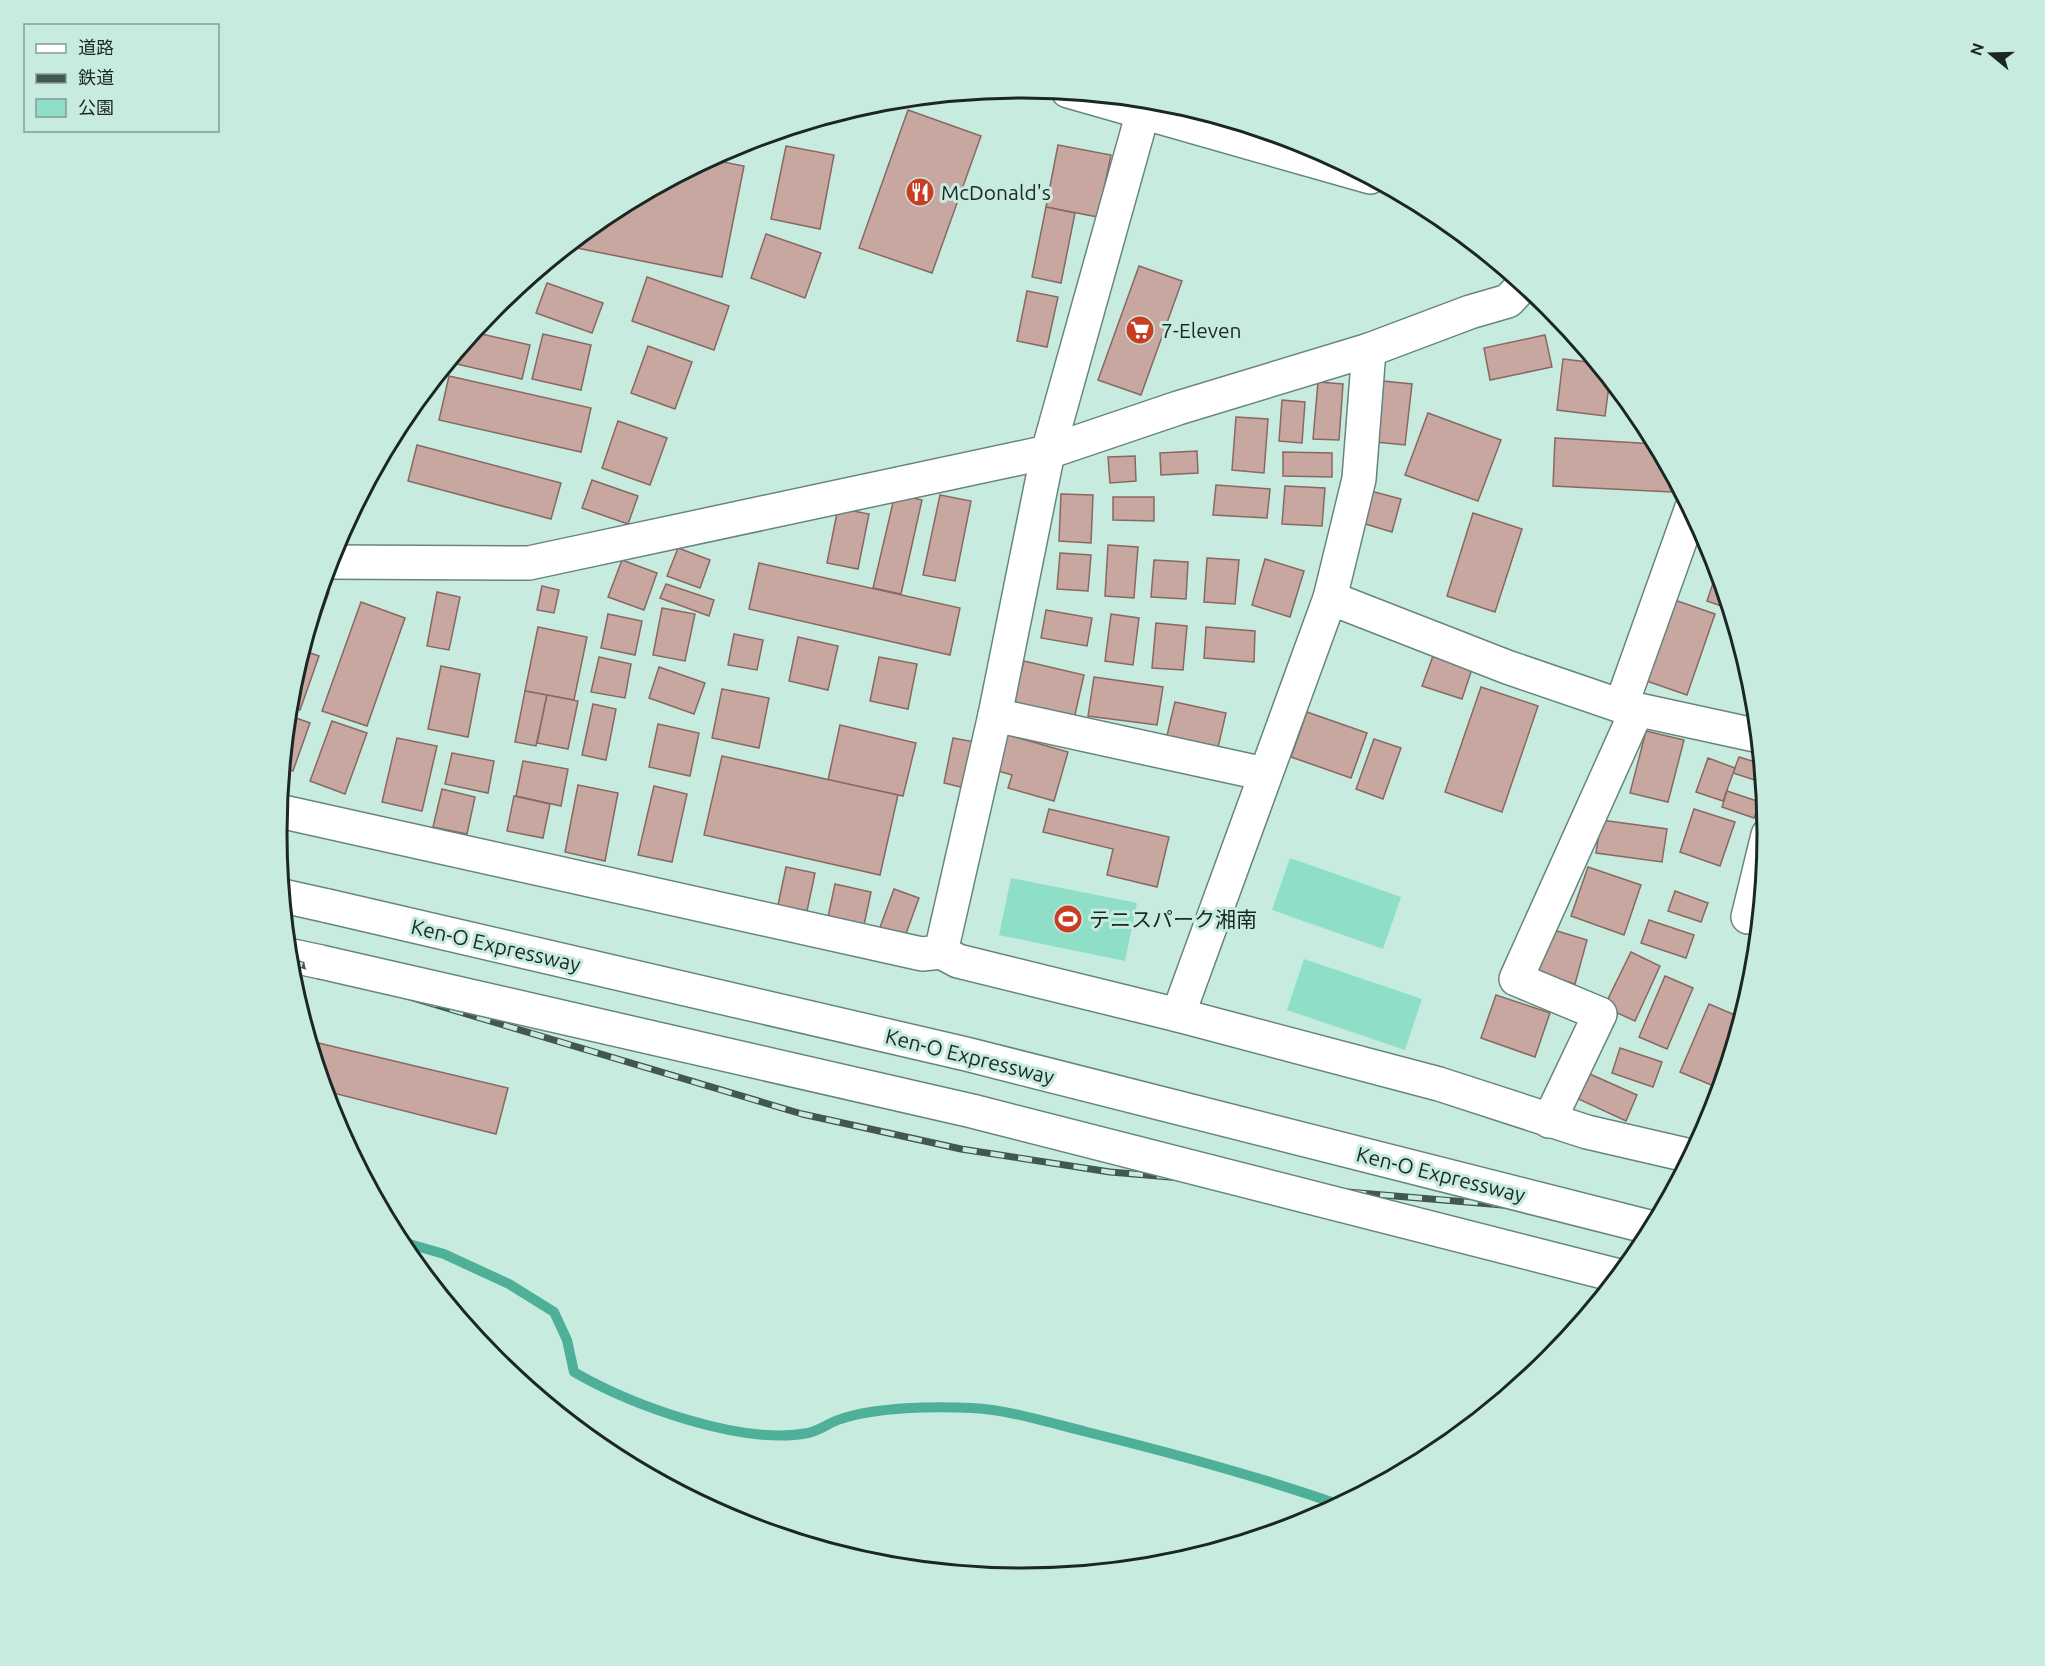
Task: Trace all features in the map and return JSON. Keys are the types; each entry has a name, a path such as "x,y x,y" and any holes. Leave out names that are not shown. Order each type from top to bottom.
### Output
{"main road":[{"path":"941,952 995,714 1048,452 1150,109"},
{"path":"1152,110 1329,164"},
{"path":"339,562 529,563 1048,452 1178,408 1369,350 1470,312 1509,301 1518,290"},
{"path":"1178,1015 1330,598 1359,479 1369,350"},
{"path":"1549,1121 1600,1014 1516,979 1629,708 1688,521"},
{"path":"1330,598 1507,667 1629,708 1752,734"},
{"path":"995,714 1265,774"},
{"path":"288,813 922,954 941,952 958,961 991,970 1178,1015 1439,1084 1549,1121 1684,1154"},
{"path":"1748,916 1756,885"},
{"name":"Ken-O Expressway","path":"290,898 966,1054 1644,1226"},
{"path":"298,957 972,1111 1611,1274"}],"green space":[{"name":"テニスパーク湘南","path":"1290,858 1401,897 1383,949 1272,910"},
{"name":"テニスパーク湘南","path":"1011,878 1137,903 1125,961 999,935"},
{"name":"テニスパーク湘南","path":"1304,959 1422,999 1405,1050 1287,1010"}],"building":[{"name":"McDonald's","path":"908,110 981,136 932,273 859,248"},
{"path":"1058,145 1111,155 1098,217 1046,207"},
{"path":"786,146 834,155 820,229 771,219"},
{"path":"722,162 744,166 722,277 577,248 614,221 697,173"},
{"path":"1046,207 1075,213 1061,283 1032,277"},
{"path":"766,234 821,253 805,298 751,278"},
{"name":"7-Eleven","path":"1139,266 1182,281 1141,395 1098,380"},
{"path":"647,277 729,306 714,350 632,321"},
{"path":"547,283 603,303 592,333 536,313"},
{"path":"1027,291 1058,297 1047,347 1017,341"},
{"path":"483,334 530,345 522,379 457,364"},
{"path":"543,334 591,345 581,390 532,379"},
{"path":"1545,335 1552,367 1490,380 1484,348"},
{"path":"648,346 692,362 675,409 631,393"},
{"path":"1563,359 1587,362 1609,389 1605,416 1557,410"},
{"path":"449,376 591,408 581,452 439,420"},
{"path":"1383,381 1412,384 1405,445 1376,442"},
{"path":"1318,382 1343,384 1339,440 1313,439"},
{"path":"1282,400 1305,402 1302,443 1279,441"},
{"path":"1428,413 1501,440 1478,501 1405,475"},
{"path":"1236,417 1268,419 1264,473 1232,470"},
{"path":"618,421 667,438 650,485 602,468"},
{"path":"1555,438 1646,443 1671,488 1671,492 1553,486"},
{"path":"417,445 561,483 551,519 408,481"},
{"path":"1197,451 1198,473 1161,475 1160,453"},
{"path":"1283,452 1332,453 1332,477 1283,476"},
{"path":"1135,456 1136,481 1110,483 1108,457"},
{"path":"592,480 638,496 628,524 582,508"},
{"path":"1216,485 1270,489 1267,518 1213,515"},
{"path":"1285,486 1325,488 1322,526 1282,524"},
{"path":"1371,491 1401,499 1392,532 1362,523"},
{"path":"895,494 922,500 901,594 873,588"},
{"path":"1061,494 1093,495 1091,543 1059,541"},
{"path":"940,495 971,501 955,581 923,575"},
{"path":"1113,497 1154,497 1154,521 1113,520"},
{"path":"838,508 869,514 858,569 827,563"},
{"path":"1473,513 1522,529 1495,612 1447,596"},
{"path":"1108,545 1138,547 1134,598 1105,596"},
{"path":"678,548 710,560 700,588 667,576"},
{"path":"1060,553 1091,555 1088,591 1057,589"},
{"path":"1207,558 1239,560 1235,604 1204,602"},
{"path":"1265,559 1304,571 1290,617 1252,605"},
{"path":"622,560 657,573 644,610 608,597"},
{"path":"1154,560 1188,562 1186,599 1151,597"},
{"path":"759,563 960,608 950,655 749,609"},
{"path":"1713,582 1722,606 1707,601"},
{"path":"666,584 714,600 709,616 660,598"},
{"path":"542,586 559,590 554,613 537,610"},
{"path":"329,592 317,627 326,597"},
{"path":"437,592 460,597 449,650 427,646"},
{"path":"1666,597 1715,614 1687,695 1638,678"},
{"path":"361,602 405,618 367,726 322,711"},
{"path":"662,608 695,614 685,661 653,655"},
{"path":"1046,610 1092,618 1087,646 1041,638"},
{"path":"608,614 642,621 635,655 601,648"},
{"path":"1111,614 1139,618 1133,665 1105,661"},
{"path":"1156,623 1187,626 1183,670 1152,668"},
{"path":"538,627 587,637 574,700 525,691"},
{"path":"1206,627 1255,631 1254,662 1204,658"},
{"path":"734,634 763,640 757,670 728,665"},
{"path":"798,637 838,646 828,690 789,681"},
{"path":"310,653 319,656 300,710 298,709"},
{"path":"1433,656 1472,669 1462,699 1422,686"},
{"path":"599,657 631,664 625,698 591,692"},
{"path":"879,657 917,664 908,709 870,701"},
{"path":"1024,661 1084,675 1074,719 1013,704"},
{"path":"441,666 480,674 468,737 428,729"},
{"path":"659,667 705,683 694,714 649,698"},
{"path":"1094,677 1163,687 1157,725 1088,716"},
{"path":"1481,687 1538,706 1502,812 1445,792"},
{"path":"722,689 769,698 759,748 712,738"},
{"path":"525,691 547,695 536,746 515,742"},
{"path":"547,695 578,701 568,749 537,743"},
{"path":"1175,702 1226,713 1216,756 1165,744"},
{"path":"593,704 616,709 606,760 582,755"},
{"path":"1307,712 1367,733 1351,778 1291,757"},
{"path":"296,718 310,723 293,771 290,770"},
{"path":"332,721 367,733 345,794 310,781"},
{"path":"658,724 699,733 690,776 649,767"},
{"path":"840,725 916,743 903,796 828,780"},
{"path":"1646,731 1684,740 1668,802 1630,793"},
{"path":"1005,734 1068,752 1054,801 1008,788 1012,775 995,770"},
{"path":"397,738 437,746 422,811 382,802"},
{"path":"953,738 975,742 965,788 944,783"},
{"path":"1374,739 1401,748 1383,799 1356,789"},
{"path":"452,753 494,761 488,793 445,784"},
{"path":"722,756 898,795 880,875 704,835"},
{"path":"1739,757 1754,762 1756,780 1733,773"},
{"path":"1708,758 1735,768 1723,801 1696,792"},
{"path":"523,761 568,769 561,806 516,796"},
{"path":"578,785 618,793 605,861 565,852"},
{"path":"654,786 687,794 672,862 638,855"},
{"path":"442,789 475,797 467,834 433,827"},
{"path":"1727,791 1757,801 1754,818 1722,807"},
{"path":"514,796 550,804 543,838 507,831"},
{"path":"1049,809 1169,837 1157,887 1107,875 1113,849 1043,832"},
{"path":"1694,809 1735,822 1720,866 1680,852"},
{"path":"1601,820 1667,829 1662,862 1596,853"},
{"path":"786,867 815,873 807,911 778,905"},
{"path":"1588,867 1641,885 1624,935 1571,916"},
{"path":"835,884 871,892 864,925 828,917"},
{"path":"894,889 919,898 904,939 879,930"},
{"path":"1675,891 1708,903 1701,922 1668,911"},
{"path":"1649,920 1694,935 1686,958 1641,943"},
{"path":"1547,928 1587,940 1575,984 1535,972"},
{"path":"1631,952 1660,966 1635,1021 1604,1007"},
{"path":"1665,976 1693,988 1667,1049 1639,1037"},
{"path":"1496,995 1550,1013 1535,1057 1481,1038"},
{"path":"1709,1004 1735,1015 1713,1086 1680,1072"},
{"path":"318,1043 508,1088 496,1134 335,1094"},
{"path":"1620,1048 1662,1062 1653,1087 1612,1073"},
{"path":"1583,1071 1637,1095 1626,1121 1572,1096"}],"waterway":[{"path":"413,1245 444,1254 509,1284 554,1312 567,1340 574,1372 625,1397 688,1420 752,1434 781,1435 808,1433 841,1419 871,1412 941,1407 986,1409 1030,1417 1183,1457 1329,1501"}],"railway":[{"path":"299,964 802,1114 961,1149 1110,1172 1649,1217"}],"place":[{"name":"McDonald's","path":"920,192"},
{"name":"7-Eleven","path":"1140,330"},
{"name":"テニスパーク湘南","path":"1068,919"}]}
